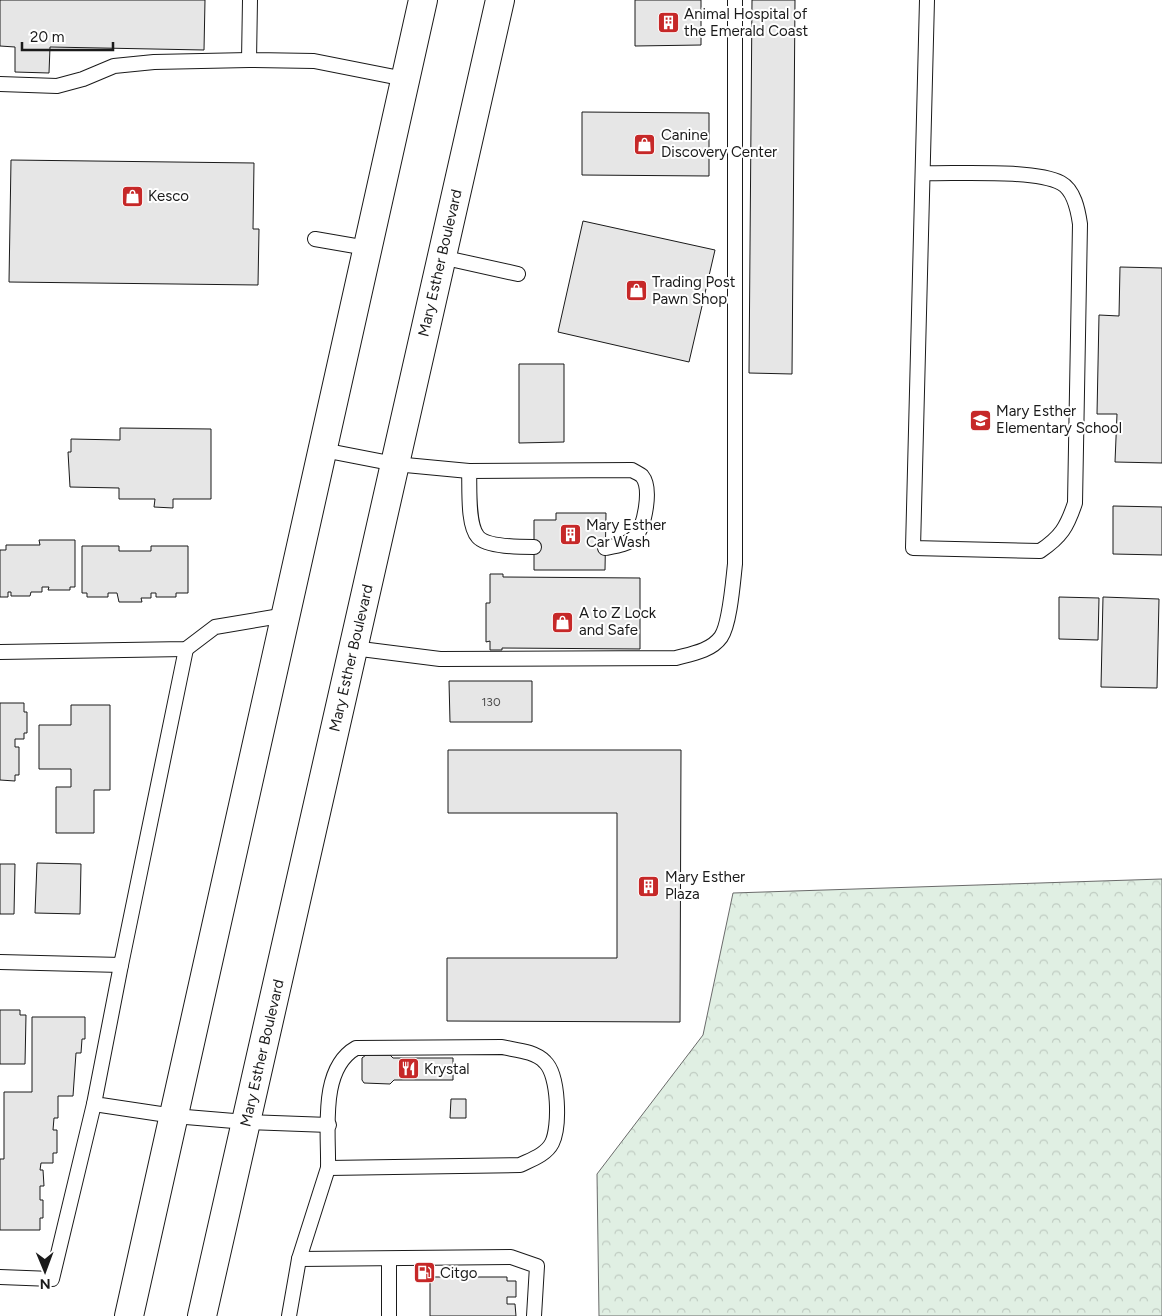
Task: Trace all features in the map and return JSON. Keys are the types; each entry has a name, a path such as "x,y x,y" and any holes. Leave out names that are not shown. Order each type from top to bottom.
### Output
{"main road":[{"path":"129,1316 423,0"},
{"name":"Mary Esther Boulevard","path":"202,1316 500,0"}],"lane":[{"path":"248,60 250,0"},
{"path":"353,648 440,659 676,658 704,650 721,637 730,609 736,564 735,0"},
{"path":"923,173 1036,176 1063,184 1077,203 1080,224 1075,503 1067,526 1054,542 1040,551 913,548 927,0"},
{"path":"0,84 57,86 114,66 154,62 248,60 314,61 405,79"},
{"path":"315,240 367,248"},
{"path":"441,257 518,274"},
{"path":"323,450 394,464 469,471 632,470 642,476 647,486 642,522 635,537 621,546 606,548"},
{"path":"469,471 471,521 477,536 487,542 534,547"},
{"path":"0,652 186,649 215,628 286,615"},
{"path":"0,1277 52,1279 94,1104 120,965 186,649"},
{"path":"0,962 120,965"},
{"path":"289,1316 299,1259 328,1168 328,1093 339,1065 349,1052 356,1048 502,1047 531,1054 545,1061 554,1076 556,1117 552,1144 542,1154 520,1165 328,1168"},
{"path":"94,1104 174,1116 246,1122 329,1125"},
{"path":"299,1259 389,1260 511,1257 537,1266 534,1316"},
{"path":"389,1260 389,1316"}],"green space":[{"path":"1162,879 1162,1316 599,1316 597,1174 703,1035 733,893"}],"building":[{"path":"0,0 205,0 204,50 50,47 49,73 15,72 15,47 0,46"},
{"name":"Animal Hospital of the Emerald Coast","path":"635,0 701,0 701,45 635,46"},
{"path":"752,0 795,0 792,374 749,373"},
{"name":"Canine Discovery Center","path":"582,112 709,113 709,176 582,175"},
{"name":"Kesco","path":"11,160 254,163 253,229 259,229 258,285 9,282"},
{"name":"Trading Post Pawn Shop","path":"583,221 715,250 689,362 558,332"},
{"path":"1120,267 1162,268 1162,463 1115,462 1117,414 1097,414 1099,315 1119,316"},
{"path":"519,364 564,364 564,442 519,443"},
{"path":"120,428 211,429 211,499 173,499 173,508 154,507 155,499 119,499 119,488 70,487 68,452 71,452 71,439 120,440"},
{"path":"1113,506 1162,507 1162,555 1113,554"},
{"name":"Mary Esther Car Wash","path":"556,513 606,513 605,570 534,570 534,520 556,520"},
{"path":"39,540 75,540 75,587 70,587 70,590 48,590 49,587 42,587 42,592 31,592 30,596 11,596 11,592 8,592 8,597 0,597 0,550 6,550 6,545 40,545"},
{"path":"82,546 119,546 119,551 151,551 151,546 188,546 188,593 176,593 176,597 156,597 156,593 151,593 151,598 141,598 142,602 119,602 117,593 108,593 108,597 87,597 87,593 82,593"},
{"name":"A to Z Lock and Safe","path":"490,574 503,574 503,577 640,578 640,649 502,648 502,650 490,650 490,641 486,642 486,603 490,603"},
{"path":"1059,597 1099,598 1098,640 1059,639"},
{"path":"1103,597 1159,599 1157,688 1101,687"},
{"path":"449,681 532,681 532,722 450,722"},
{"path":"0,703 24,703 24,712 27,712 27,733 24,733 24,739 15,739 15,747 19,747 19,775 15,775 15,781 0,780"},
{"path":"71,705 110,705 110,790 94,790 94,833 56,833 56,787 71,787 71,769 39,769 39,725 71,725"},
{"name":"Mary Esther Plaza","path":"448,750 681,750 680,1022 447,1021 447,958 617,958 617,813 448,813"},
{"path":"37,863 81,864 80,914 35,913"},
{"path":"0,864 15,864 14,914 0,914"},
{"path":"0,1010 20,1010 20,1015 26,1015 25,1064 0,1064"},
{"path":"32,1017 85,1017 85,1039 82,1039 81,1053 76,1053 73,1096 58,1096 58,1118 54,1118 53,1130 57,1130 57,1153 53,1153 53,1163 41,1163 40,1170 43,1170 44,1186 40,1186 40,1200 43,1200 43,1218 40,1218 40,1230 0,1230 0,1159 4,1159 4,1092 32,1092"},
{"name":"Krystal","path":"366,1055 390,1055 393,1058 453,1058 453,1080 394,1080 390,1084 364,1083 362,1080 362,1058"},
{"path":"451,1099 466,1099 466,1118 450,1118"},
{"path":"430,1277 507,1277 507,1281 516,1281 516,1297 507,1297 507,1304 515,1304 516,1316 430,1316"}],"place":[{"name":"Animal Hospital of the Emerald Coast","path":"668,23"},
{"name":"Canine Discovery Center","path":"645,144"},
{"name":"Kesco","path":"132,196"},
{"name":"Trading Post Pawn Shop","path":"636,291"},
{"name":"Mary Esther Elementary School","path":"980,420"},
{"name":"Mary Esther Car Wash","path":"570,534"},
{"name":"A to Z Lock and Safe","path":"563,622"},
{"name":"Mary Esther Plaza","path":"649,886"},
{"name":"Krystal","path":"408,1069"},
{"name":"Citgo","path":"424,1273"}]}
